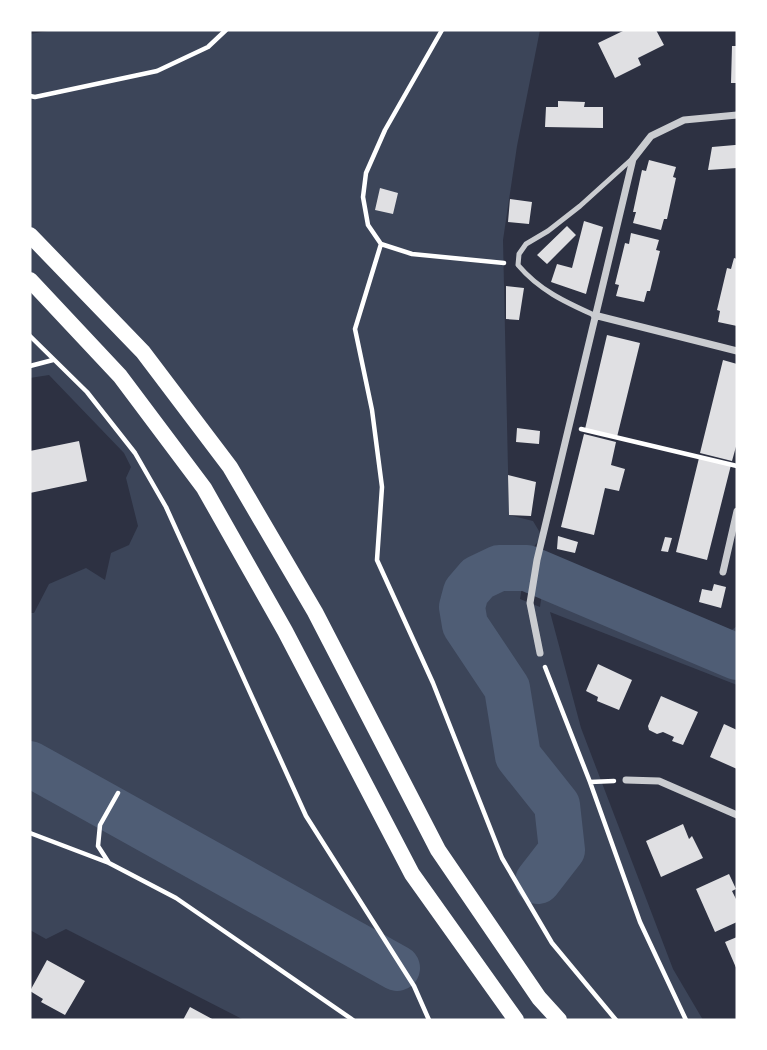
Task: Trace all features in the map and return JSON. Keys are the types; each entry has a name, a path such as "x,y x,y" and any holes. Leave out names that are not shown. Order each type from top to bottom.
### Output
{"main road":[{"path":"30,235 143,352 230,467 315,612 438,850 539,998 559,1020"},
{"path":"30,280 120,376 204,488 285,631 412,874 516,1020"}],"street":[{"path":"540,653 530,603 537,560 633,159 651,136 684,120 737,115"},
{"path":"594,315 737,351"},
{"path":"723,572 737,511"},
{"path":"626,780 659,781 737,815"}],"lane":[{"path":"594,315 552,296 528,277 518,265 519,254 526,244 580,206 633,159"}],"path":[{"path":"30,96 157,71 208,47 226,30"},
{"path":"442,30 385,130 366,173 363,197 368,225 381,244 412,254 518,265"},
{"path":"381,244 355,329 372,410 382,487 377,559 433,683 502,858 552,943 617,1020"},
{"path":"30,336 87,392 135,453 166,507 306,816 414,986 429,1020"},
{"path":"30,366 54,360"},
{"path":"568,426 737,466"},
{"path":"540,653 640,922 686,1020"},
{"path":"590,782 626,780"},
{"path":"109,863 98,846 100,824 118,793"},
{"path":"30,833 109,863 176,898 353,1020"}],"shaded area":[{"path":"54,30 540,30 517,146 503,240 509,515 533,521 542,536 527,556 520,599 540,607 546,564 724,636 737,626 737,685 550,612 581,728 673,969 703,1020 244,1020 66,929 46,939 30,930 30,613 34,613 49,584 86,568 105,580 111,553 129,545 138,526 126,478 131,467 124,453 49,375 30,378 30,34"}],"building":[{"path":"625,30 656,30 664,45 638,58 641,65 615,78 598,43"},
{"path":"732,46 737,46 737,83 731,83"},
{"path":"558,101 585,102 584,107 603,107 603,128 545,127 546,107 558,107"},
{"path":"737,145 737,168 708,170 712,147"},
{"path":"649,160 676,167 667,219 664,219 661,230 633,223 642,170 646,171"},
{"path":"380,188 398,193 393,214 375,210"},
{"path":"510,199 532,202 529,224 508,222"},
{"path":"584,221 603,227 586,294 551,282 557,264 572,268"},
{"path":"567,226 576,235 547,264 537,255"},
{"path":"631,233 659,240 656,250 660,251 650,291 647,291 644,302 616,296 619,285 615,284 625,243 629,244"},
{"path":"734,258 737,259 737,326 718,322 720,311 717,310 727,268 731,269"},
{"path":"506,286 524,288 519,320 506,319"},
{"path":"607,335 640,343 617,437 585,429"},
{"path":"723,360 737,364 737,443 732,461 700,453"},
{"path":"517,428 540,431 539,444 516,442"},
{"path":"584,434 616,442 611,465 625,469 619,491 605,488 594,535 561,527"},
{"path":"79,441 87,481 30,493 30,451"},
{"path":"699,458 731,465 707,560 676,552"},
{"path":"508,475 536,482 531,516 509,515"},
{"path":"558,536 578,542 575,553 557,549"},
{"path":"665,537 672,538 668,552 661,551"},
{"path":"714,584 726,587 721,608 699,602 702,589 712,591"},
{"path":"598,664 632,680 619,710 597,701 598,697 586,691"},
{"path":"661,696 698,712 683,745 672,741 674,737 663,732 657,734 649,730 648,726"},
{"path":"724,724 737,730 737,769 710,757"},
{"path":"683,824 689,839 692,836 703,858 661,877 646,841"},
{"path":"729,874 736,889 732,891 737,901 737,922 715,932 696,889"},
{"path":"737,937 737,970 725,942"},
{"path":"47,960 85,981 65,1015 41,1002 43,999 30,991"},
{"path":"190,1007 214,1020 183,1020"}],"waterway":[{"path":"538,881 562,850 557,805 518,756 507,688 465,625 462,607 466,592 478,578 499,568 527,568 737,657"},
{"path":"30,764 397,968"}]}
